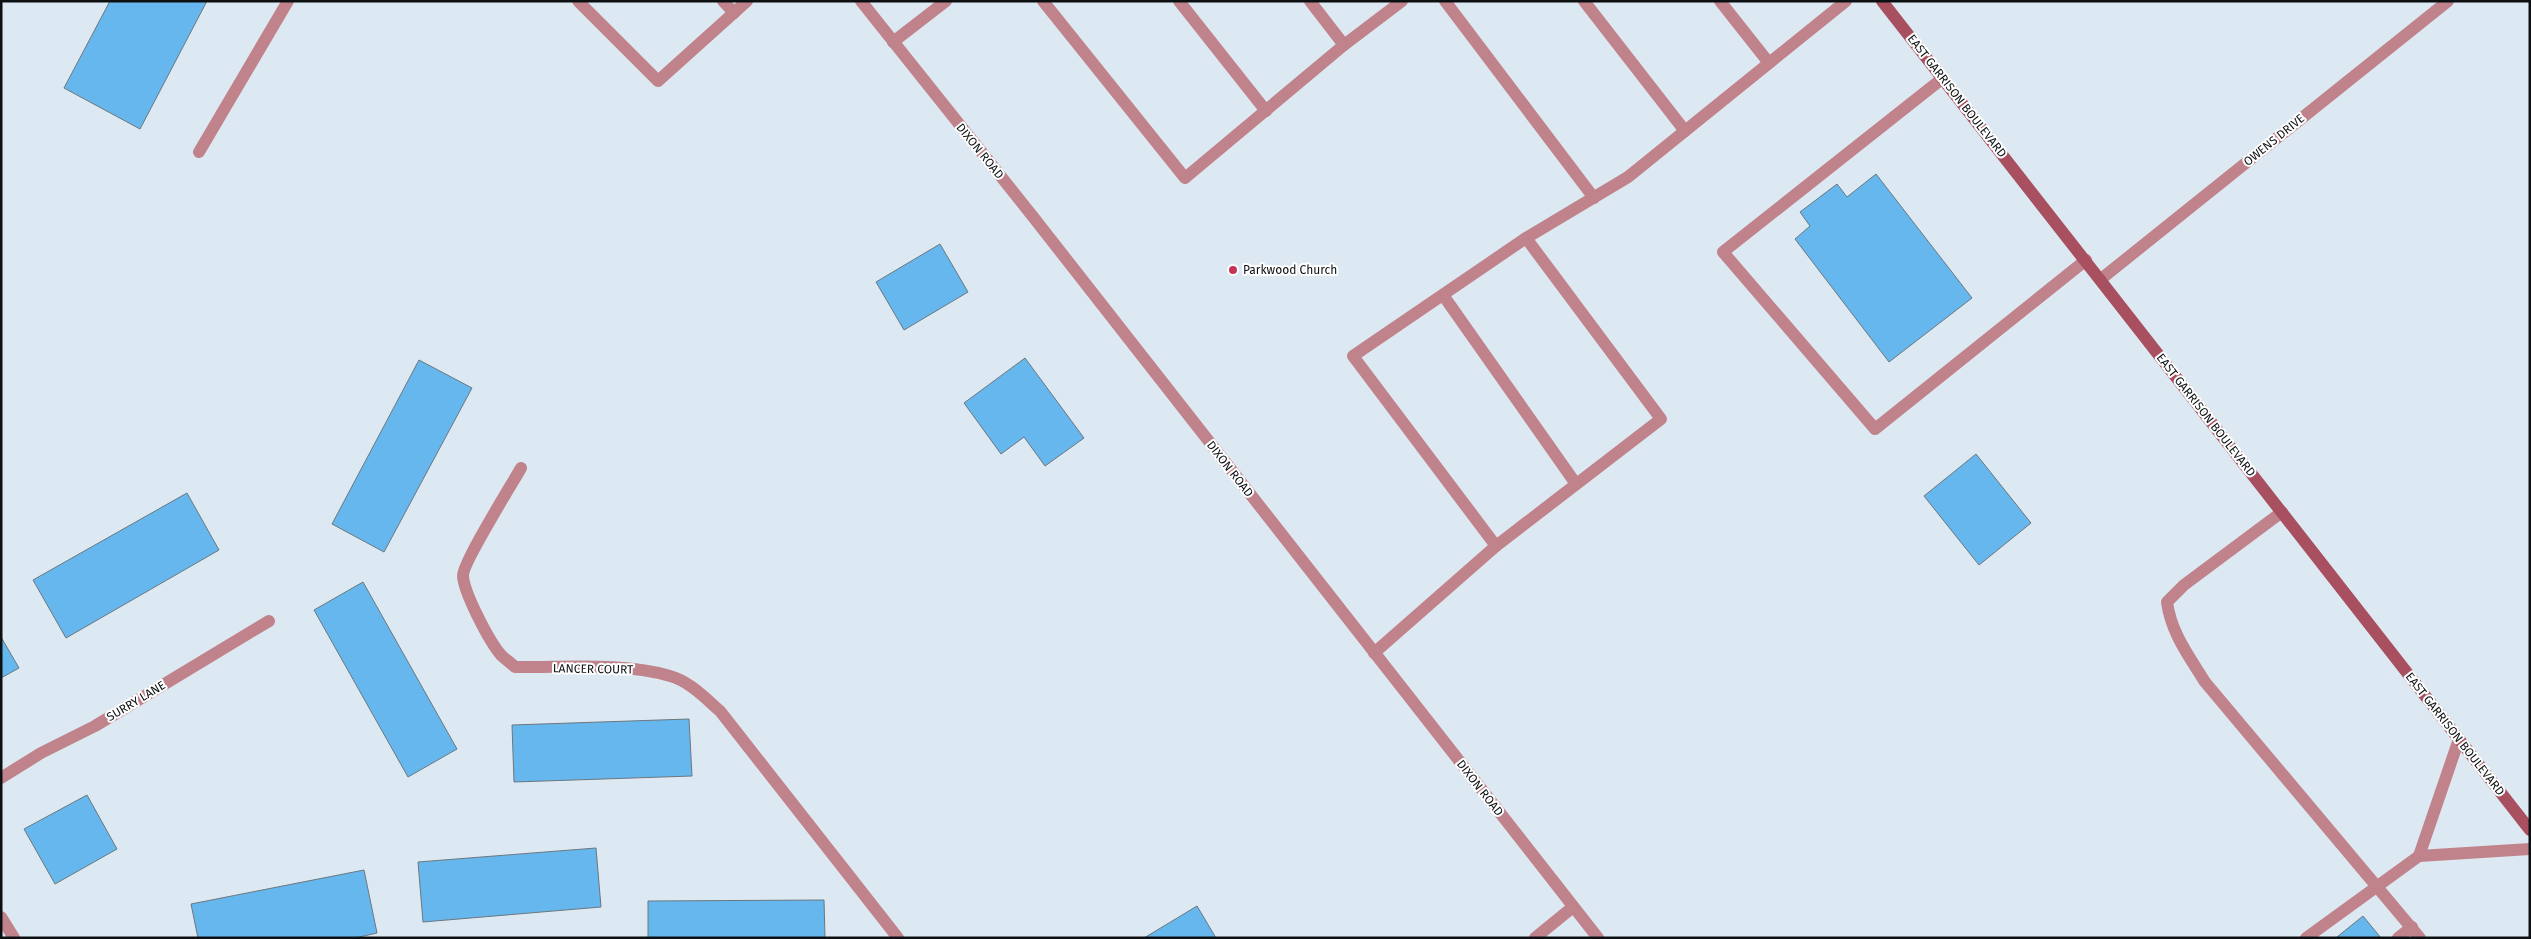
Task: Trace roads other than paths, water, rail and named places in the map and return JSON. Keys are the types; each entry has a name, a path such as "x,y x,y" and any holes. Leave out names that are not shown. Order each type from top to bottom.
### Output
{"main road":[{"name":"EAST GARRISON BOULEVARD","path":"1882,1 2530,830"}],"street":[{"path":"199,152 288,1"},
{"path":"578,1 658,81 747,1"},
{"path":"723,1 734,13"},
{"name":"DIXON ROAD","path":"861,1 1598,938"},
{"path":"893,42 946,1"},
{"path":"1043,1 1185,178 1344,45 1402,1"},
{"path":"1179,1 1266,111"},
{"path":"1310,1 1344,45"},
{"path":"1445,1 1594,198"},
{"path":"1584,1 1686,131"},
{"path":"1720,1 1769,63"},
{"path":"1496,546 1353,356 1526,238 1628,177 1846,1"},
{"name":"OWENS DRIVE","path":"2101,279 2448,1"},
{"path":"1943,78 1723,252 1875,429 2086,260"},
{"path":"1374,653 1496,546 1661,419 1526,238"},
{"path":"1443,295 1576,484"},
{"name":"LANCER COURT","path":"521,468 471,555 463,574 467,591 489,639 502,656 516,667 635,669 671,676 698,691 720,711 898,938"},
{"path":"2282,512 2184,585 2167,602 2169,617 2180,643 2205,682 2378,885 2420,938"},
{"name":"SURRY LANE","path":"1,778 41,752 94,726 268,621"},
{"path":"2419,856 2459,739"},
{"path":"2306,938 2419,856 2530,849"},
{"path":"1536,938 1573,907"},
{"path":"1,917 14,938"},
{"path":"2398,938 2412,927"}],"place":[{"name":"Parkwood Church","path":"1233,270"}]}
